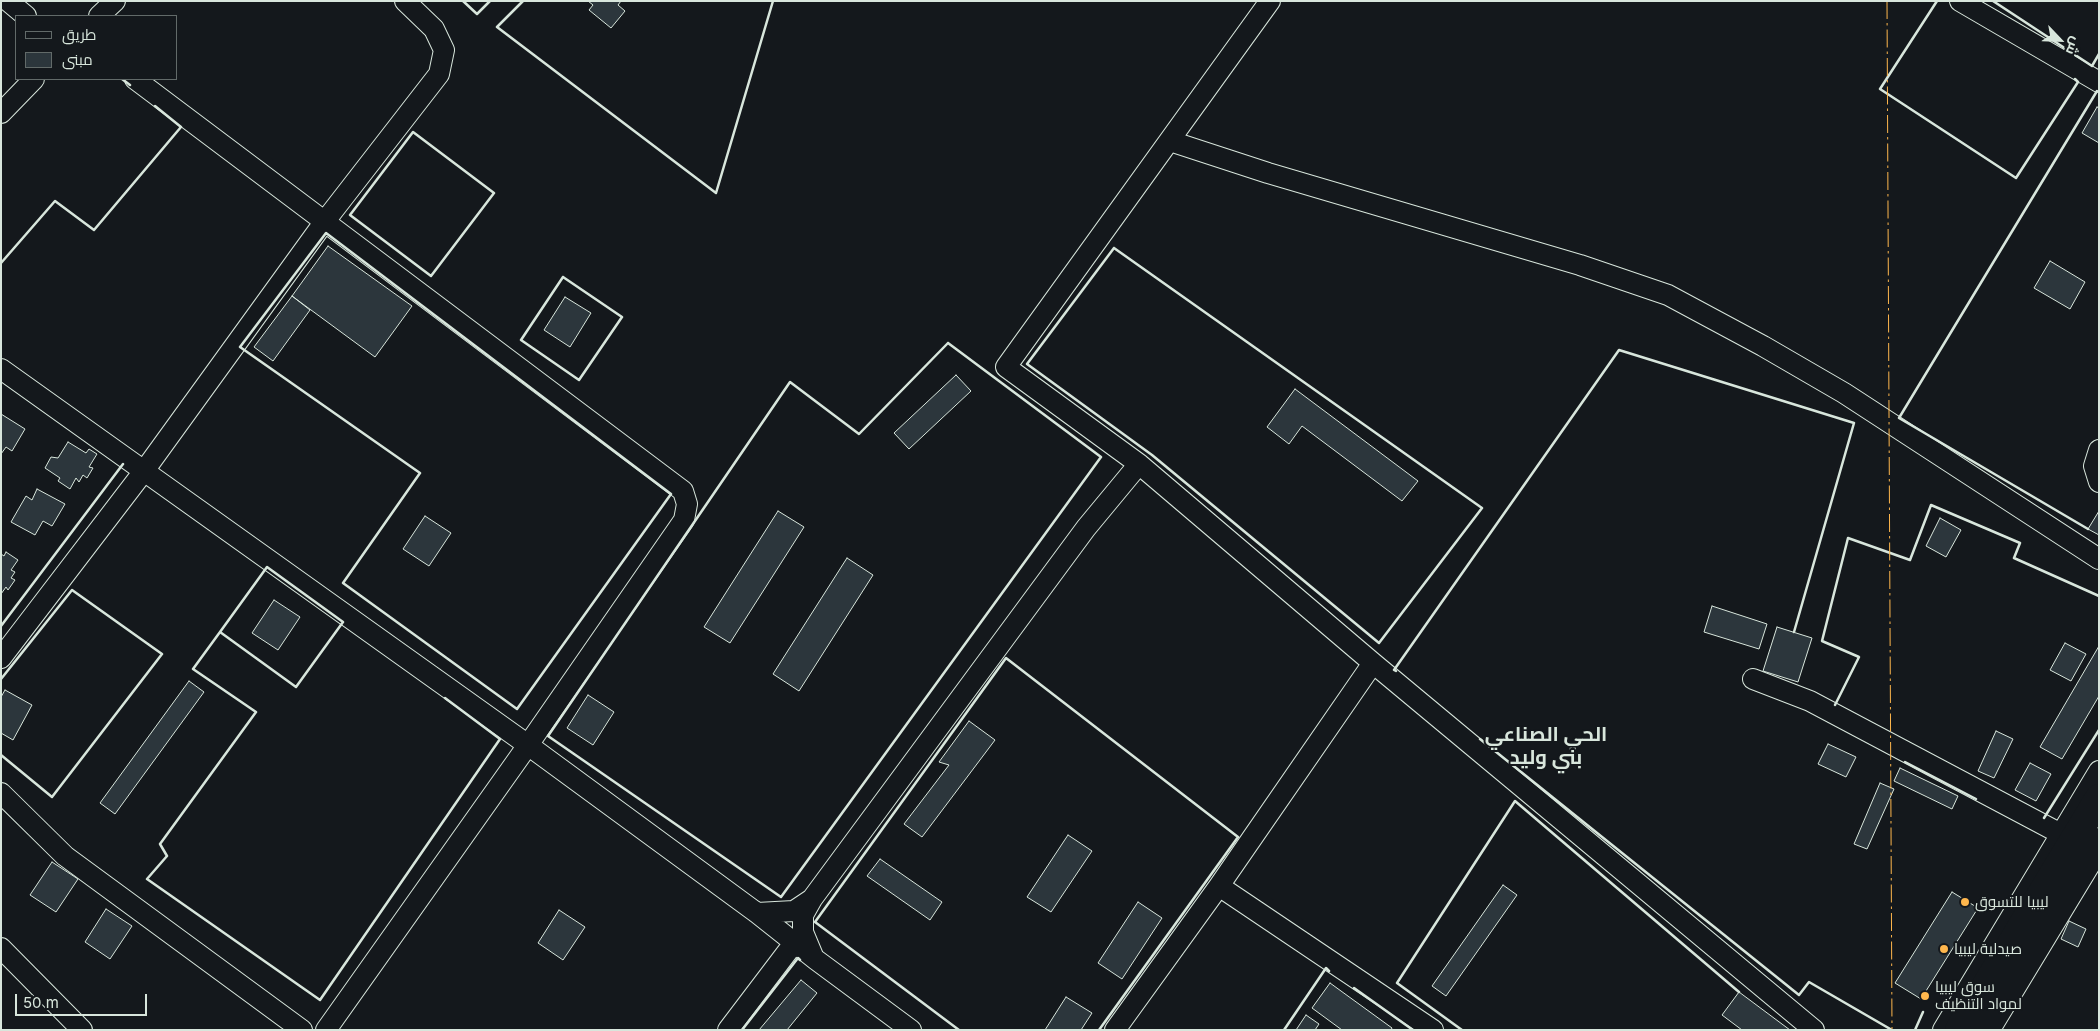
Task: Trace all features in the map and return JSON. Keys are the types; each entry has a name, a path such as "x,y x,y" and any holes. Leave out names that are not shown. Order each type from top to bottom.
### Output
{"highway":[{"path":"1979,1029 2099,798"},
{"path":"1979,1029 2099,842"}],"street":[{"path":"8,1 25,15"},
{"path":"100,15 115,1"},
{"path":"1,658 144,471 324,221 439,74 444,50 434,30 405,1"},
{"path":"1270,1 1006,367 1139,464 1373,663 1814,1030"},
{"path":"1960,1 2098,80"},
{"path":"1,113 33,80"},
{"path":"137,80 683,491 687,504 684,520 528,745 326,1030"},
{"path":"1170,141 1268,173 1580,265 1668,295 1763,346 1844,393 2099,559"},
{"path":"1,369 528,745 757,913 815,960 911,1030"},
{"path":"2099,450 2094,466 2099,482"},
{"path":"815,960 802,932 803,915 812,899 1086,528 1139,464"},
{"path":"1115,1030 1219,886 1373,663"},
{"path":"1753,680 1810,702 2060,834"},
{"path":"1943,1030 2099,771"},
{"path":"4,802 65,856 302,1030"},
{"path":"1219,886 1433,1030"},
{"path":"757,913 794,911 812,899"},
{"path":"728,1030 794,942"},
{"path":"1,948 82,1030"}],"building":[{"path":"588,1 621,1 618,5 625,11 611,28 589,10 593,5"},
{"path":"2097,107 2099,108 2099,143 2082,133"},
{"path":"328,246 412,306 375,357 292,296"},
{"path":"2050,261 2085,282 2070,309 2034,288"},
{"path":"292,296 310,310 273,361 254,347"},
{"path":"565,297 591,313 570,347 544,330"},
{"path":"956,375 971,391 909,449 894,433"},
{"path":"1295,389 1418,481 1402,501 1302,426 1289,444 1267,427"},
{"path":"1,414 25,429 12,451 6,447 1,454"},
{"path":"68,442 86,453 89,449 97,454 89,467 93,468 87,478 83,475 79,482 76,478 70,489 58,481 60,478 45,468 51,457 58,458"},
{"path":"37,489 65,504 52,526 43,521 35,535 11,522 26,496 32,500"},
{"path":"778,511 804,527 730,643 704,627"},
{"path":"2099,511 2099,535 2088,529"},
{"path":"425,516 451,533 429,566 403,549"},
{"path":"1940,518 1961,530 1946,557 1926,546"},
{"path":"6,552 18,560 11,570 15,572 11,578 15,580 8,590 6,587 1,594 1,554 4,556"},
{"path":"847,558 873,575 799,691 773,674"},
{"path":"274,600 300,617 278,650 252,633"},
{"path":"1712,606 1767,624 1759,649 1704,632"},
{"path":"1777,627 1812,638 1798,682 1763,671"},
{"path":"2065,643 2086,654 2071,681 2050,670"},
{"path":"2099,646 2099,696 2062,759 2040,747"},
{"path":"189,681 204,692 115,814 100,803"},
{"path":"5,690 32,705 13,740 1,733 1,697"},
{"path":"588,695 614,712 593,745 567,728"},
{"path":"969,721 995,740 922,837 904,824 949,765 939,762"},
{"path":"1996,731 2013,739 1994,778 1978,771"},
{"path":"1828,744 1856,757 1846,777 1818,764"},
{"path":"2030,763 2051,774 2036,801 2015,790"},
{"path":"1900,768 1958,796 1952,809 1894,781"},
{"path":"1880,783 1894,789 1867,849 1854,844"},
{"path":"1068,835 1092,851 1051,912 1027,897"},
{"path":"880,859 942,902 930,920 867,876"},
{"path":"52,862 78,879 56,912 30,895"},
{"path":"1503,885 1517,895 1446,996 1432,986"},
{"path":"1952,892 1978,908 1921,999 1895,983"},
{"path":"1138,902 1162,918 1122,979 1098,963"},
{"path":"106,909 132,926 110,959 85,942"},
{"path":"559,910 585,927 563,960 538,943"},
{"path":"2069,921 2086,929 2078,947 2061,939"},
{"path":"801,980 817,993 787,1030 759,1030"},
{"path":"1330,983 1392,1028 1391,1030 1342,1030 1312,1008"},
{"path":"1739,992 1790,1030 1742,1030 1722,1015"},
{"path":"1066,997 1092,1013 1081,1030 1045,1030"},
{"path":"1306,1015 1319,1024 1315,1030 1296,1030"}],"wall":[{"path":"463,1 477,14 490,1"},
{"path":"523,1 497,27 716,193 773,1"},
{"path":"1937,1 1880,89 2016,178 2078,82 2075,79"},
{"path":"1993,1 2092,66 2099,54"},
{"path":"123,80 130,85"},
{"path":"2088,529 1899,418 2097,91"},
{"path":"1,263 55,201 94,230 181,127 155,106"},
{"path":"413,132 494,193 431,276 350,215 413,132"},
{"path":"326,233 671,494 517,709 343,583 420,473 240,347 326,233"},
{"path":"1114,248 1482,508 1379,643 1152,455 1027,364 1114,248"},
{"path":"563,277 622,317 579,380 521,340 563,277"},
{"path":"948,343 1101,457 781,897 548,736 790,382 859,434 948,343"},
{"path":"1396,671 1394,670 1619,350 1854,423 1794,632"},
{"path":"1,626 123,464"},
{"path":"1835,705 1859,657 1822,641 1848,538 1910,560 1931,505 2020,543 2014,558 2099,596"},
{"path":"267,567 343,622 296,687 220,632 267,567"},
{"path":"1,679 72,590 162,654 52,797 1,755"},
{"path":"220,632 193,669 256,712 160,844 167,856 147,879 320,1000 500,739 445,698"},
{"path":"959,1030 815,922 1006,658 1238,837 1099,1030"},
{"path":"2044,818 2099,730"},
{"path":"1480,739 1799,995 1809,982 1892,1030"},
{"path":"1905,762 1976,799"},
{"path":"1462,1030 1397,983 1515,801 1739,992"},
{"path":"742,1030 798,958 800,960"},
{"path":"1284,1030 1326,968 1329,971"},
{"path":"1354,988 1413,1030"},
{"path":"1915,1030 1923,1012"}],"power":[{"path":"1887,1 1892,1030"}],"place":[{"name":"ليبيا للتسوق","path":"1965,902"},
{"name":"صيدلية ليبيا","path":"1944,949"},
{"name":"سوق ليبيا لمواد التنظيف","path":"1925,996"}],"district":[{"name":"الحي الصناعي بني وليد","path":"1546,746"}]}
